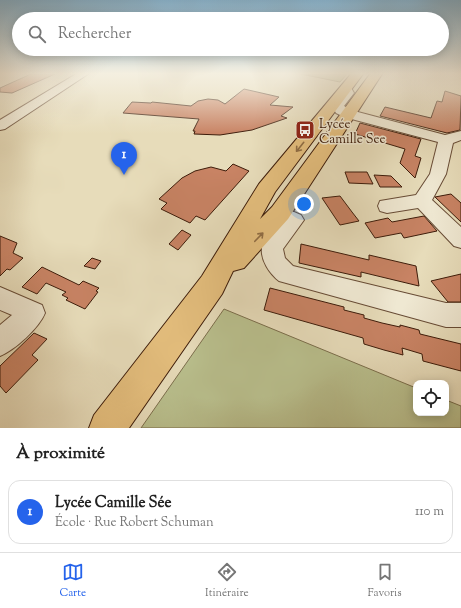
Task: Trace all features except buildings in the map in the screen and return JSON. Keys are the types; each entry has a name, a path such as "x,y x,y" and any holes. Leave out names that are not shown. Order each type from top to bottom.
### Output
{"main road":[{"path":"107,428 212,285 266,189 342,94"},
{"path":"212,285 280,213 363,94"}],"street":[{"path":"0,126 51,94"},
{"path":"347,94 338,106 341,110 349,114 454,138 438,174 422,201"},
{"path":"387,206 422,201"},
{"path":"422,201 461,240"},
{"path":"280,213 294,220 272,247 274,261 279,268 287,274 446,315 461,315"},
{"path":"0,298 33,313 0,343"}],"green space":[{"path":"224,309 413,387 413,416 449,416 449,401 461,406 461,428 141,428"}],"place":[{"name":"Lycée Camille See","path":"305,130"},
{"name":"Lycée Camille Sée","path":"124,175"}]}
